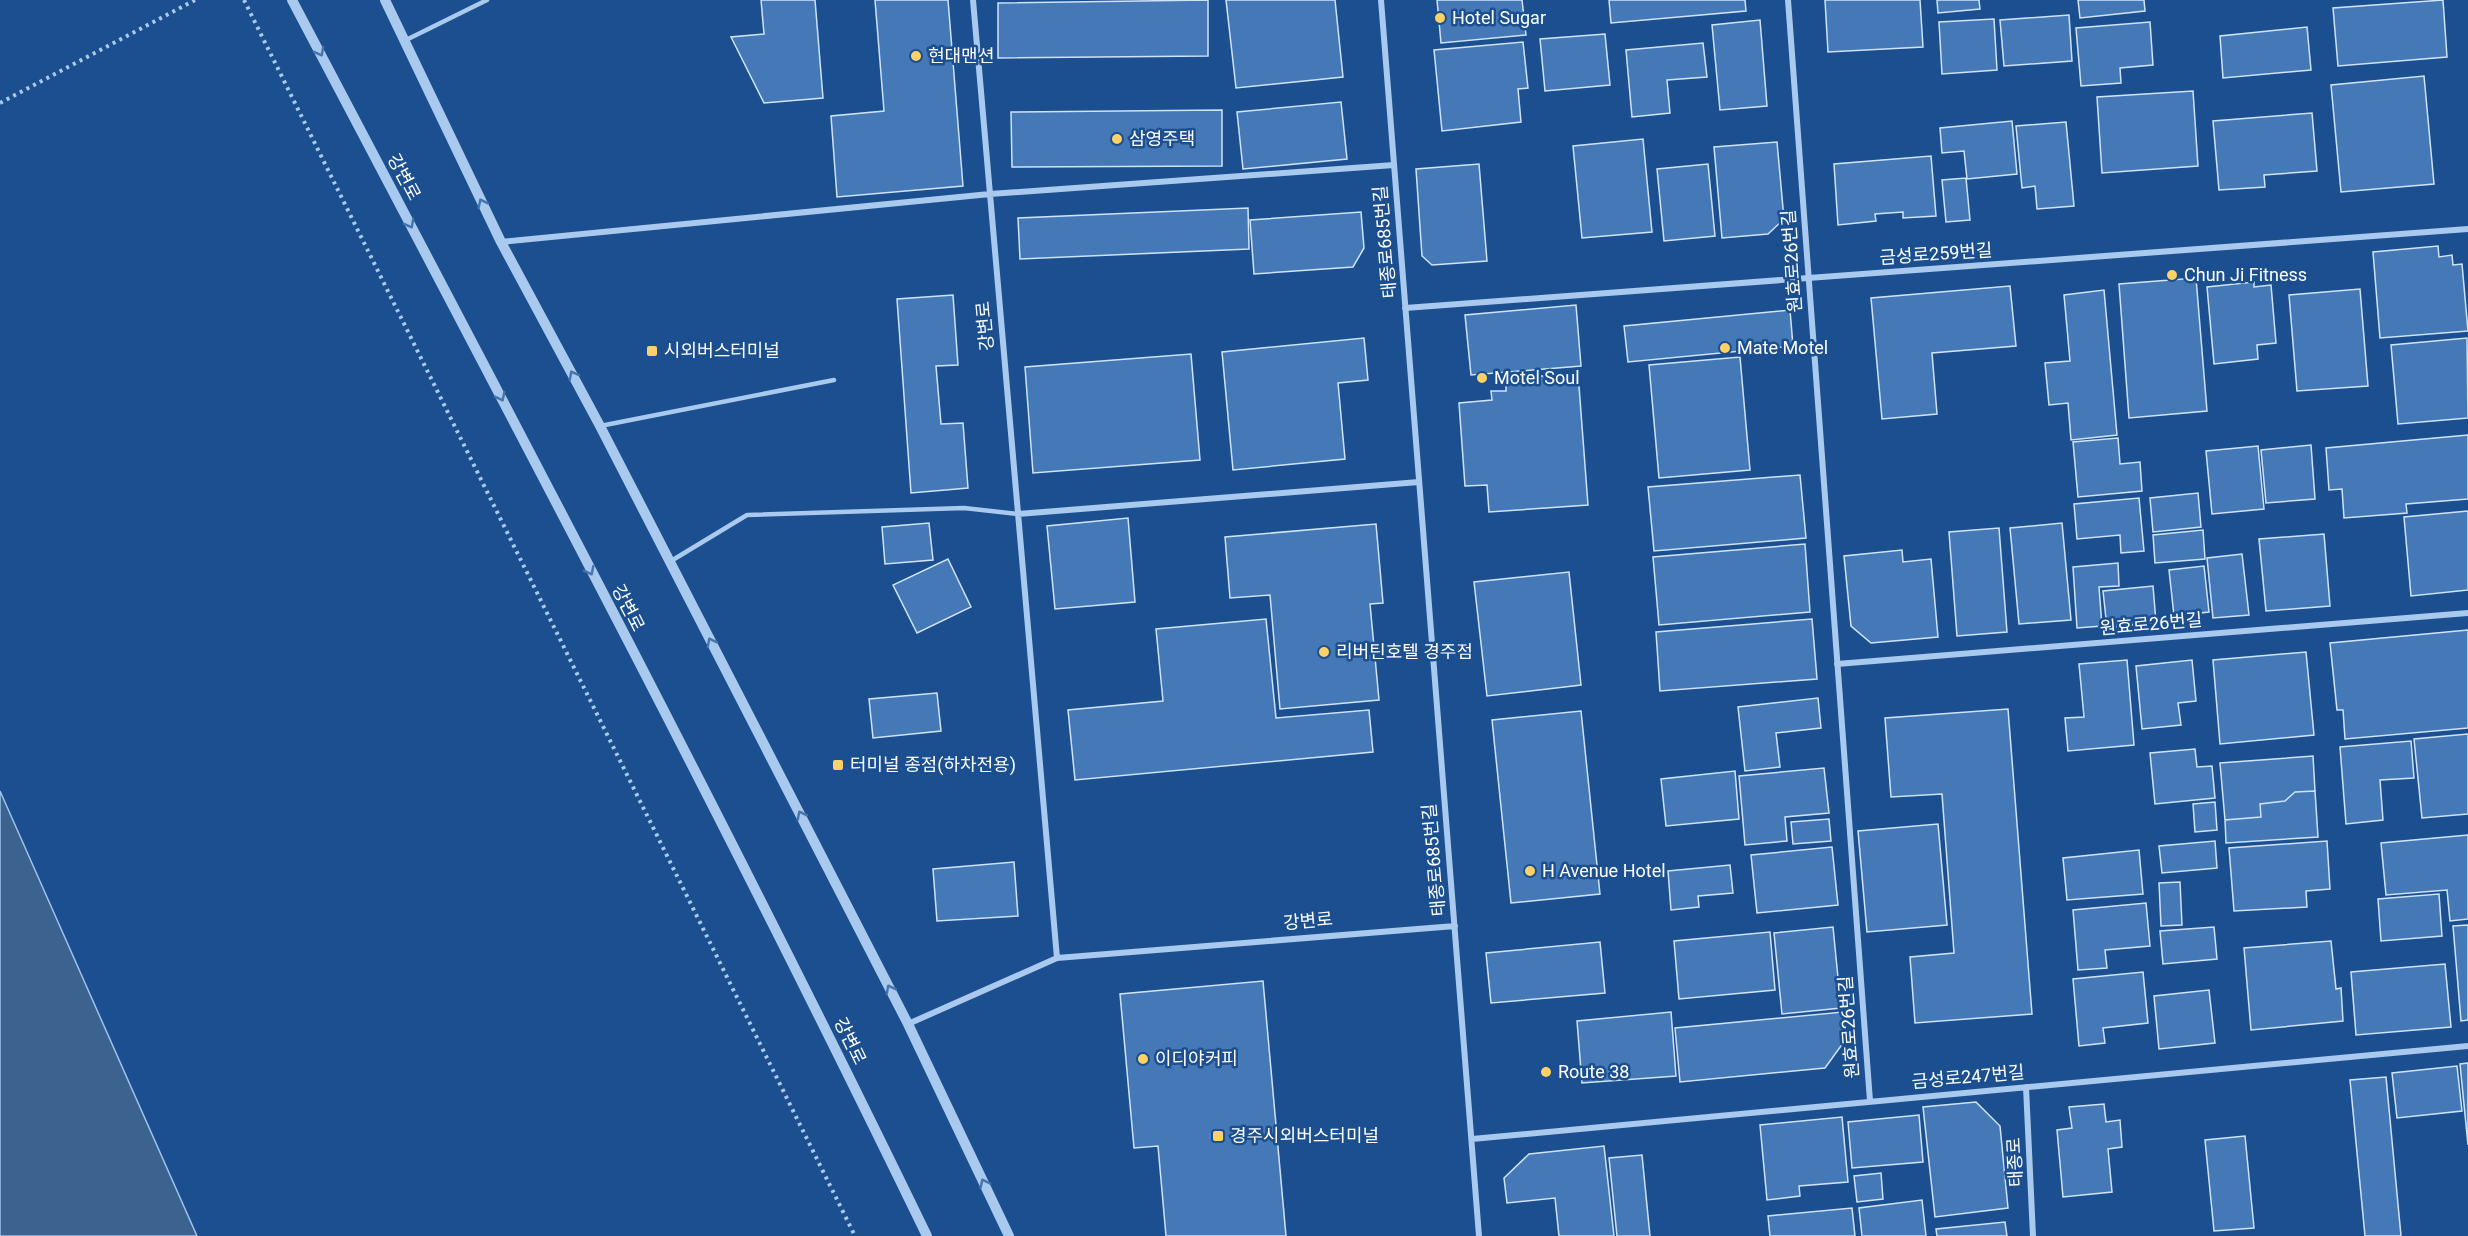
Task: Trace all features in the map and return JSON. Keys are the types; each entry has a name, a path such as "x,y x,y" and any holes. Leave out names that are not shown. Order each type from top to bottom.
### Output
{"street":[{"name":"강변로","path":"292,0 473,343 827,1031 927,1236"},
{"path":"385,0 501,242 600,426 908,1024 1009,1236"},
{"name":"강변로","path":"973,0 1057,958"},
{"name":"태종로685번길","path":"1381,0 1479,1236"},
{"name":"원효로26번길","path":"1788,0 1870,1101"},
{"path":"501,242 990,194 1394,165"},
{"name":"금성로259번길","path":"1405,308 2468,230"},
{"path":"1018,514 1419,482"},
{"name":"원효로26번길","path":"1837,664 2468,613"},
{"name":"강변로","path":"908,1024 1057,958 1455,926"},
{"name":"금성로247번길","path":"1472,1139 2468,1046"},
{"name":"태종로","path":"2026,1087 2033,1236"}],"lane":[{"path":"404,41 487,0"},
{"path":"600,426 834,380"},
{"path":"670,562 747,515 964,508 1018,514"}],"path":[{"path":"0,103 195,0"},
{"path":"244,0 855,1236"}],"water":[{"path":"0,791 197,1236 0,1236"}],"building":[{"path":"761,0 815,0 823,98 764,103 731,37 764,34"},
{"name":"현대맨션","path":"875,0 948,0 963,186 837,197 831,116 884,111"},
{"path":"1208,0 1208,56 998,58 998,3"},
{"path":"1226,0 1335,0 1343,77 1236,88"},
{"path":"1437,0 1522,0 1526,35 1441,43"},
{"path":"1609,0 1745,0 1746,11 1611,23"},
{"path":"1825,0 1920,0 1923,47 1828,52"},
{"path":"1937,0 1979,0 1980,9 1938,13"},
{"path":"2078,0 2144,0 2145,11 2080,18"},
{"path":"2443,0 2447,57 2338,66 2333,8"},
{"path":"2069,15 2072,61 2004,66 2000,20"},
{"path":"1994,19 1997,70 1942,74 1939,22"},
{"path":"1760,20 1767,106 1720,110 1712,25"},
{"path":"2150,22 2153,65 2120,68 2121,83 2081,86 2076,28"},
{"path":"2307,27 2311,70 2223,78 2220,36"},
{"path":"1605,34 1610,85 1545,91 1540,39"},
{"path":"1523,42 1528,88 1518,89 1521,122 1442,131 1434,50"},
{"path":"1703,43 1707,77 1667,80 1670,113 1632,117 1626,50"},
{"path":"2424,76 2434,184 2341,192 2331,85"},
{"path":"2193,91 2198,166 2102,173 2097,97"},
{"path":"1341,102 1347,159 1243,169 1237,112"},
{"name":"삼영주택","path":"1222,110 1222,166 1012,167 1011,112"},
{"path":"2312,113 2317,171 2264,175 2265,187 2219,190 2213,121"},
{"path":"2012,121 2017,174 1967,179 1964,151 1942,153 1940,128"},
{"path":"2066,122 2074,206 2037,209 2035,186 2022,188 2016,126"},
{"path":"1643,139 1652,232 1582,238 1573,146"},
{"path":"1777,142 1784,219 1768,234 1722,238 1714,147"},
{"path":"1931,156 1936,216 1903,218 1903,212 1875,214 1876,221 1838,225 1834,164"},
{"path":"1479,164 1487,261 1432,265 1422,256 1416,169"},
{"path":"1708,164 1715,236 1664,241 1657,169"},
{"path":"1966,178 1970,220 1946,222 1942,180"},
{"path":"1248,208 1249,249 1020,259 1018,218"},
{"path":"1361,212 1364,248 1353,267 1254,274 1250,220"},
{"path":"2438,246 2439,257 2452,255 2453,265 2462,264 2468,331 2380,338 2373,252"},
{"path":"2196,278 2207,411 2129,418 2119,284"},
{"path":"2254,282 2254,287 2271,285 2276,343 2257,345 2258,359 2214,364 2207,287"},
{"path":"2010,286 2016,346 1932,353 1937,414 1882,419 1871,298"},
{"path":"2360,289 2368,386 2297,391 2289,295"},
{"path":"2104,290 2117,435 2071,440 2068,403 2049,405 2045,363 2070,361 2064,295"},
{"path":"953,295 958,365 936,366 941,424 963,423 968,488 911,493 897,299"},
{"path":"1576,305 1581,366 1471,375 1465,315"},
{"path":"1790,310 1793,346 1628,362 1624,326"},
{"path":"1364,338 1368,380 1338,383 1345,459 1233,470 1222,352"},
{"path":"2467,338 2468,418 2398,424 2391,345"},
{"path":"1191,354 1200,460 1033,473 1025,367"},
{"path":"1740,357 1750,470 1659,478 1649,365"},
{"path":"1578,373 1588,505 1489,512 1487,485 1465,486 1459,403 1492,400 1491,391 1506,391 1506,379"},
{"path":"2468,435 2468,499 2406,504 2407,513 2344,518 2342,489 2329,490 2326,448"},
{"path":"2118,438 2120,464 2140,462 2142,491 2078,497 2073,442"},
{"path":"2311,445 2315,499 2266,503 2261,450"},
{"path":"2258,446 2264,509 2212,514 2206,451"},
{"path":"1800,475 1806,538 1654,551 1648,487"},
{"path":"2198,493 2201,527 2153,532 2150,498"},
{"path":"2139,498 2144,551 2121,553 2120,535 2077,539 2074,504"},
{"path":"2468,511 2468,590 2411,596 2404,517"},
{"path":"1128,518 1135,602 1055,609 1047,526"},
{"path":"929,523 933,560 885,564 882,527"},
{"path":"2062,523 2071,620 2019,624 2010,528"},
{"name":"리버틴호텔 경주점","path":"1376,524 1383,603 1370,604 1379,700 1280,709 1270,595 1230,598 1225,537"},
{"path":"1999,528 2007,632 1957,636 1949,532"},
{"path":"2203,530 2205,559 2155,563 2153,535"},
{"path":"2324,534 2330,606 2266,611 2259,539"},
{"path":"1805,544 1810,612 1659,625 1653,557"},
{"path":"1902,550 1903,562 1931,559 1938,637 1871,643 1851,626 1844,556"},
{"path":"2242,554 2249,615 2213,618 2207,558"},
{"path":"948,559 971,607 917,633 893,585"},
{"path":"2118,563 2119,586 2099,587 2102,626 2077,628 2073,567"},
{"path":"2204,566 2209,612 2174,616 2169,570"},
{"path":"1569,572 1581,685 1487,696 1474,582"},
{"path":"2153,586 2156,622 2107,628 2103,591"},
{"path":"1266,619 1276,718 1369,710 1373,752 1075,780 1068,710 1163,701 1156,629"},
{"path":"1812,619 1817,679 1660,691 1656,632"},
{"path":"2468,630 2468,728 2345,739 2343,710 2337,710 2330,643"},
{"path":"2306,652 2314,735 2220,744 2213,660"},
{"path":"2127,660 2134,745 2068,751 2065,718 2084,717 2079,664"},
{"path":"2192,660 2196,701 2178,703 2181,725 2142,729 2136,666"},
{"path":"937,693 941,731 873,738 869,699"},
{"path":"1818,698 1821,728 1776,733 1780,767 1745,771 1738,707"},
{"path":"2008,709 2032,1014 1915,1023 1910,957 1954,953 1942,794 1891,797 1885,718"},
{"path":"1581,711 1600,894 1511,903 1492,720"},
{"path":"2468,734 2468,814 2422,818 2414,739"},
{"path":"2411,741 2414,778 2380,780 2383,820 2346,824 2340,747"},
{"path":"2195,749 2197,767 2212,766 2215,798 2155,804 2150,753"},
{"path":"2313,756 2315,791 2295,792 2285,801 2260,804 2261,817 2225,820 2220,763"},
{"path":"1824,768 1829,813 1785,817 1787,841 1745,845 1739,776"},
{"path":"1735,771 1739,819 1666,826 1661,779"},
{"path":"2315,791 2318,837 2226,843 2225,820 2261,817 2260,804 2285,801 2295,792"},
{"path":"2215,802 2217,830 2195,832 2193,804"},
{"path":"1829,819 1831,841 1793,844 1791,822"},
{"path":"1938,824 1947,925 1867,932 1858,831"},
{"path":"2468,835 2468,919 2450,921 2447,890 2386,895 2381,843"},
{"path":"2215,841 2217,868 2162,873 2159,846"},
{"path":"2327,841 2330,889 2306,891 2307,907 2234,911 2229,848"},
{"path":"1832,847 1838,905 1757,913 1751,855"},
{"path":"2139,850 2143,894 2067,900 2063,858"},
{"path":"1014,862 1018,916 937,921 933,869"},
{"path":"1730,865 1733,893 1698,896 1699,907 1671,910 1668,871"},
{"path":"2180,882 2182,925 2161,926 2159,883"},
{"path":"2439,894 2442,936 2381,941 2378,899"},
{"path":"2146,903 2150,946 2105,950 2107,968 2078,970 2073,910"},
{"path":"2468,925 2468,1020 2461,1021 2453,926"},
{"path":"1833,927 1841,1008 1782,1014 1774,933"},
{"path":"2214,927 2217,959 2163,964 2160,931"},
{"path":"1770,932 1775,990 1679,999 1674,941"},
{"path":"2331,941 2336,989 2341,988 2343,1021 2251,1030 2244,948"},
{"path":"1600,942 1605,993 1491,1003 1486,953"},
{"path":"2445,964 2451,1027 2356,1035 2351,972"},
{"path":"2143,972 2148,1023 2103,1028 2105,1043 2079,1046 2073,979"},
{"path":"1263,981 1286,1236 1166,1236 1158,1146 1134,1148 1120,994"},
{"path":"2209,990 2215,1043 2159,1049 2154,996"},
{"path":"1671,1012 1676,1076 1582,1083 1577,1021"},
{"path":"1843,1012 1846,1039 1825,1068 1680,1082 1675,1028"},
{"path":"2468,1063 2468,1145 2460,1064"},
{"path":"2457,1066 2462,1111 2397,1118 2392,1073"},
{"path":"2386,1077 2401,1236 2365,1236 2350,1080"},
{"path":"1976,1102 2000,1126 2008,1208 1935,1217 1923,1107"},
{"path":"2104,1104 2106,1122 2120,1120 2122,1147 2108,1149 2112,1192 2063,1197 2057,1130 2072,1128 2069,1107"},
{"path":"1919,1115 1923,1162 1852,1168 1848,1122"},
{"path":"1842,1117 1848,1182 1799,1186 1800,1196 1767,1200 1760,1125"},
{"path":"2245,1136 2254,1228 2214,1231 2205,1140"},
{"path":"1604,1146 1614,1236 1559,1236 1555,1198 1507,1203 1504,1178 1529,1154"},
{"path":"1642,1155 1650,1236 1617,1236 1609,1158"},
{"path":"1881,1173 1883,1199 1857,1202 1854,1176"},
{"path":"1922,1200 1926,1236 1862,1236 1859,1208"},
{"path":"1852,1208 1855,1236 1770,1236 1768,1216"},
{"path":"2005,1222 2007,1236 1937,1236 1936,1229"}],"place":[{"name":"Hotel Sugar","path":"1440,18"},
{"name":"현대맨션","path":"916,56"},
{"name":"삼영주택","path":"1117,139"},
{"name":"Chun Ji Fitness","path":"2172,275"},
{"name":"Mate Motel","path":"1725,348"},
{"name":"시외버스터미널","path":"652,351"},
{"name":"Motel Soul","path":"1482,378"},
{"name":"리버틴호텔 경주점","path":"1324,652"},
{"name":"터미널 종점(하차전용)","path":"838,765"},
{"name":"H Avenue Hotel","path":"1530,871"},
{"name":"이디야커피","path":"1143,1059"},
{"name":"Route 38","path":"1546,1072"},
{"name":"경주시외버스터미널","path":"1218,1136"}]}
